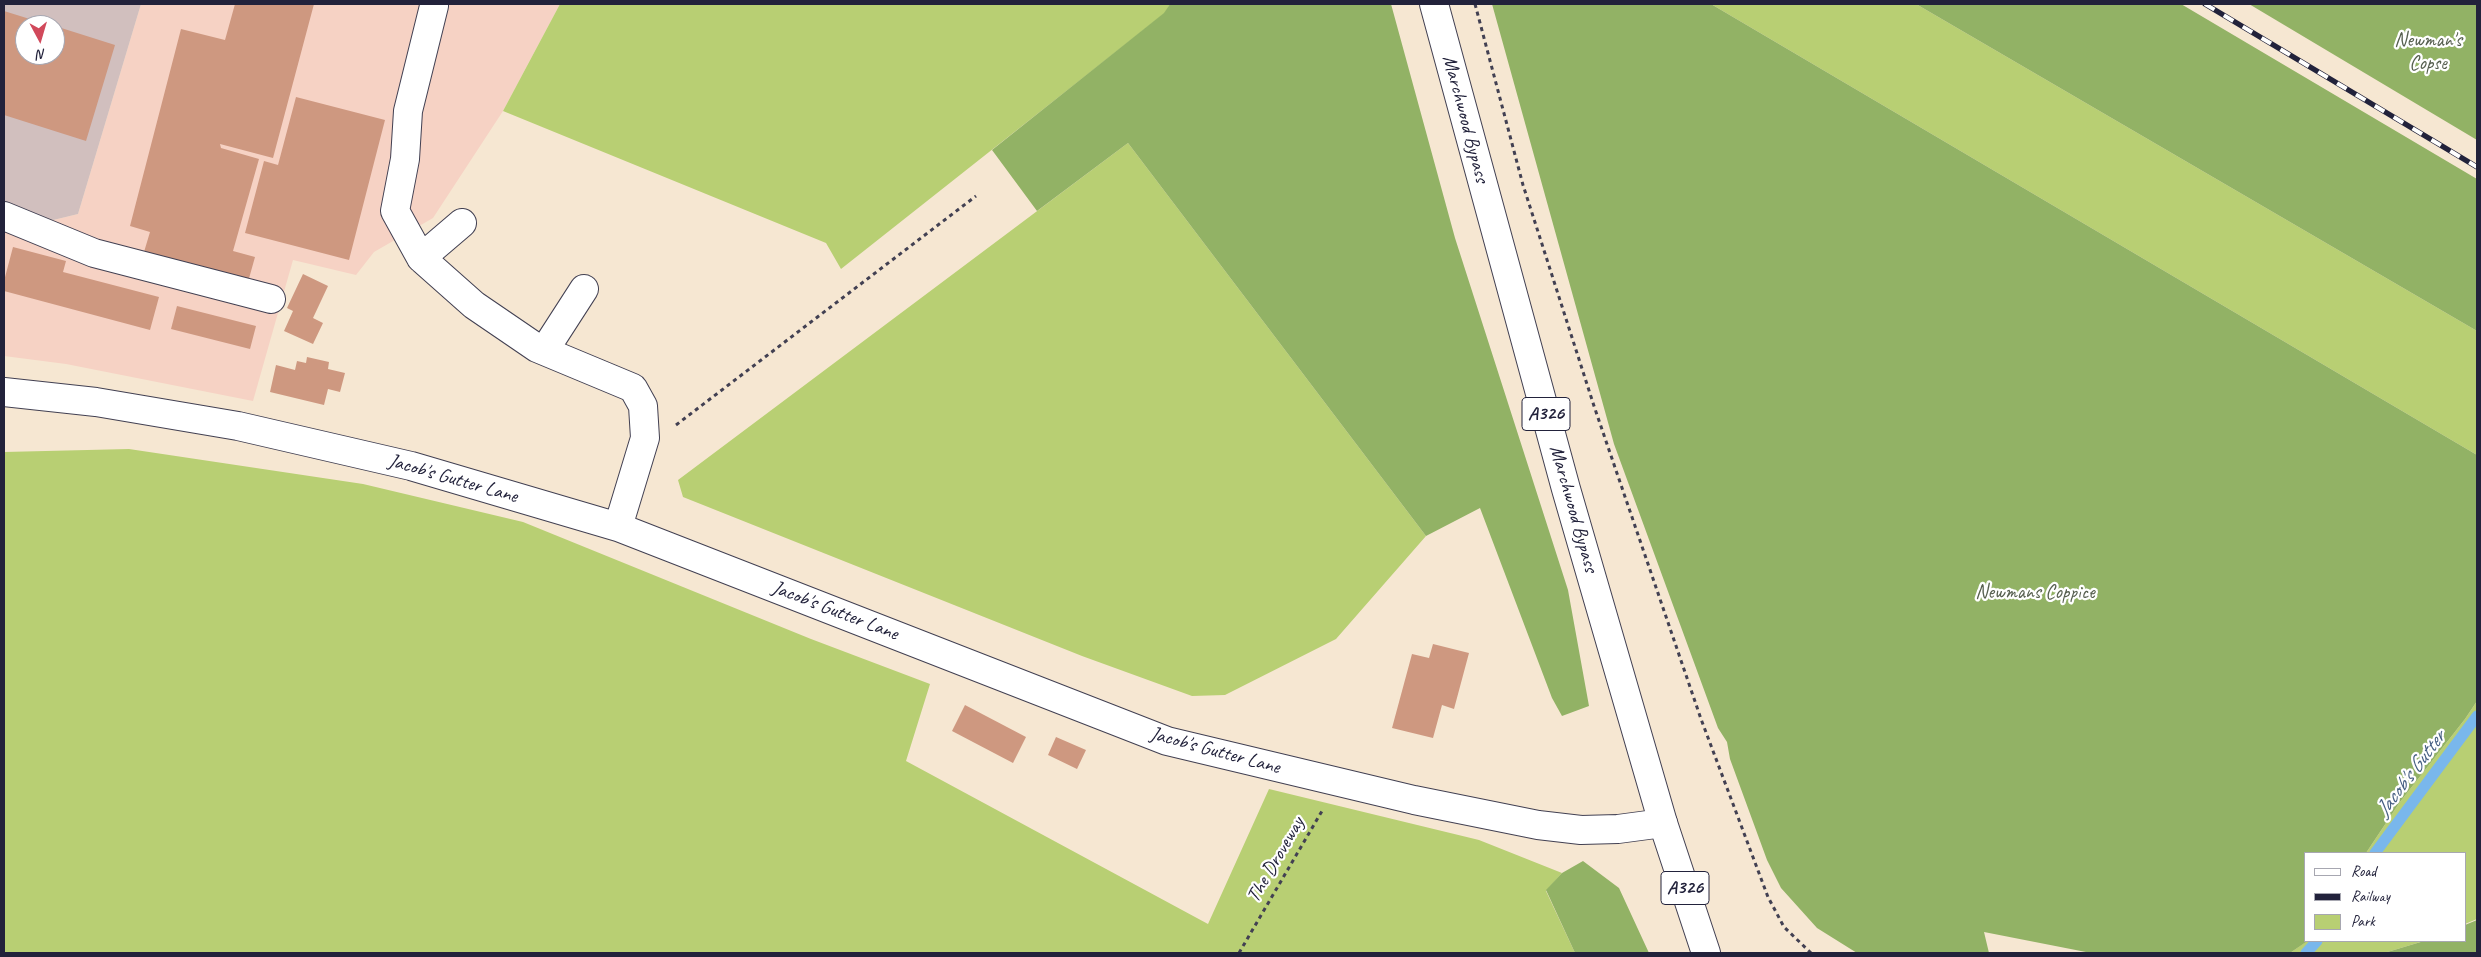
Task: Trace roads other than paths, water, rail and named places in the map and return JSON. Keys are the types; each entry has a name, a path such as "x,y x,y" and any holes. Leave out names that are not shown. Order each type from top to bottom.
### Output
{"street":[{"name":"Marchwood Bypass","path":"1434,4 1566,489 1664,824 1706,953"},
{"path":"434,6 408,111 405,159 395,211 421,258 474,305 544,351 633,388 643,406 645,438 618,527"},
{"path":"4,216 94,253 271,299"},
{"path":"421,258 462,223"},
{"path":"544,351 584,289"},
{"name":"Jacob's Gutter Lane","path":"4,392 96,402 238,426 411,466 618,527 1167,741 1339,783 1529,823 1581,830 1618,829 1664,824"}],"waterway":[{"name":"Jacob's Gutter","path":"2376,852 2477,716"},
{"name":"Jacob's Gutter","path":"2306,953 2316,942"}],"railway":[{"path":"2205,4 2477,167"}],"park label":[{"name":"Newman's Copse","path":"2428,52"},
{"name":"Newmans Coppice","path":"2035,593"}]}
